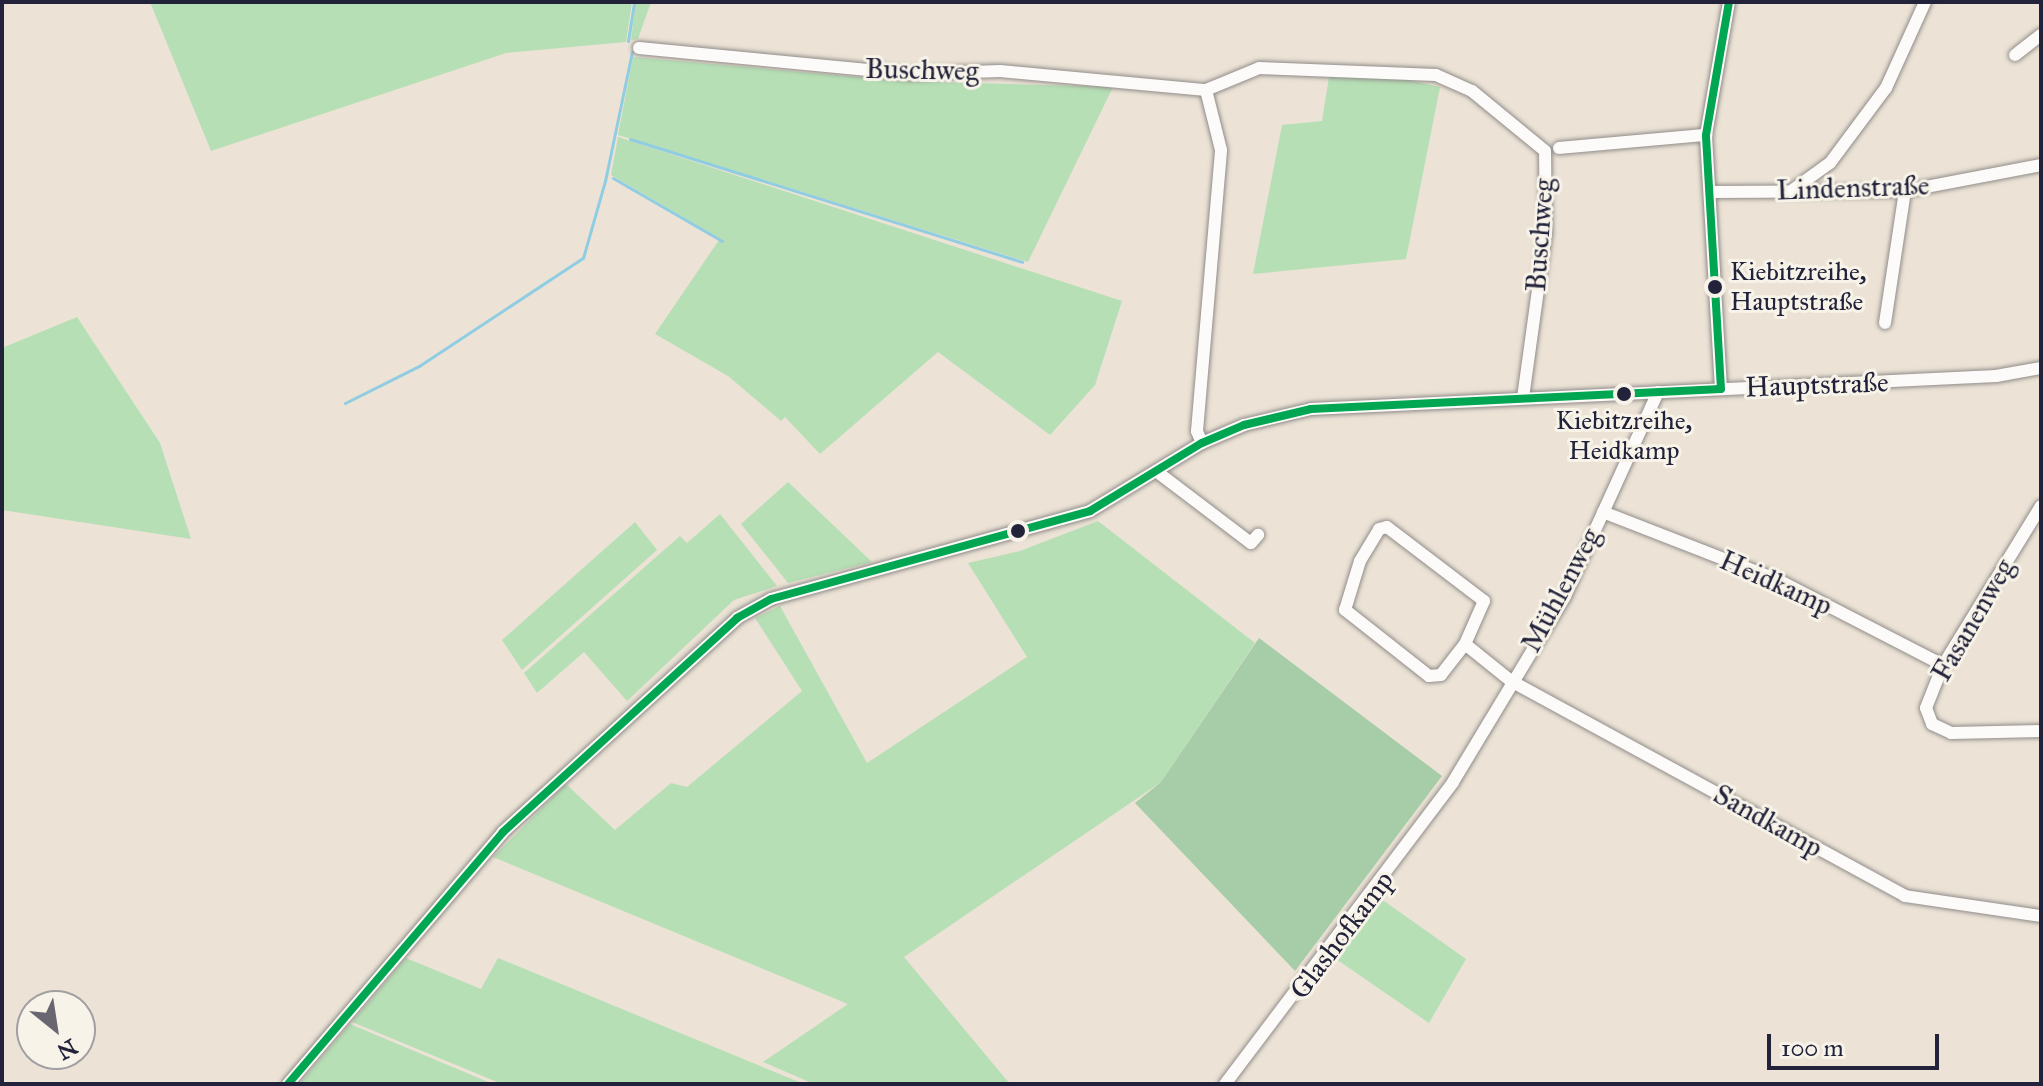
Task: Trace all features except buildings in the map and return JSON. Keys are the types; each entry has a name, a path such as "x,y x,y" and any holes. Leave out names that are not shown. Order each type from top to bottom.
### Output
{"street":[{"path":"1721,389 1706,135 1729,2"},
{"path":"1791,191 1830,163 1886,88 1925,2"},
{"path":"2015,55 2041,35"},
{"name":"Buschweg","path":"639,48 907,74 1000,71 1206,90 1259,68 1436,75 1472,91 1545,151 1546,232 1523,397"},
{"path":"1202,443 1197,431 1221,150 1206,90"},
{"path":"1559,148 1706,135"},
{"name":"Lindenstraße","path":"1710,192 1905,191 2041,165"},
{"path":"1885,323 1905,191"},
{"name":"Hauptstraße","path":"288,1084 503,832 737,618 791,592 1090,511 1202,443 1244,425 1311,409 1996,376 2041,368"},
{"name":"Mühlenweg","path":"1453,782 1511,681 1565,596 1658,392"},
{"path":"1156,471 1251,543 1258,535"},
{"name":"Fasanenweg","path":"2041,506 1943,665 1926,708 1932,724 1972,736 2041,731"},
{"name":"Heidkamp","path":"1603,512 1780,581 1943,665"},
{"path":"1387,527 1484,601 1465,644 1441,675 1429,676 1345,610 1360,561 1379,529 1387,527"},
{"name":"Sandkamp","path":"1465,644 1511,681 1905,896 2041,916"},
{"name":"Glashofkamp","path":"1225,1084 1301,991 1453,782"}],"green space":[{"path":"150,2 632,2 626,42 506,53 211,151"},
{"path":"636,2 651,2 638,39 631,40"},
{"path":"633,57 904,81 1113,87 1028,262 618,135"},
{"path":"1390,76 1440,87 1406,259 1253,274 1282,125 1322,121 1329,77"},
{"path":"618,137 1122,301 1095,385 1050,435 938,352 820,454 785,417 781,421 728,376 655,334 719,240 724,241 611,175"},
{"path":"77,317 160,443 191,539 2,510 2,348"},
{"path":"788,482 872,562 788,583 741,524"},
{"path":"720,514 777,586 734,600 627,701 584,652 537,693 524,673 680,536 687,543"},
{"path":"1098,521 1255,643 1161,782 904,957 1010,1084 814,1084 763,1062 848,1004 493,857 566,784 615,830 671,783 687,787 802,691 755,618 780,606 867,763 1027,657 968,563 1020,551"},
{"path":"635,522 657,550 522,670 502,640"},
{"path":"1259,638 1442,776 1295,971 1135,803 1161,782"},
{"path":"1377,896 1466,959 1429,1023 1333,957"},
{"path":"406,958 481,989 498,958 804,1084 502,1084 352,1022"},
{"path":"350,1024 493,1084 299,1084"}],"waterway":[{"path":"628,41 634,2"},
{"path":"345,403 419,366 583,258 605,181 632,52"},
{"path":"630,139 1022,262"},
{"path":"613,178 722,241"}],"transit line":[{"path":"1721,389 1706,135 1729,2"},
{"path":"288,1084 503,832 737,618 771,599 1090,511 1202,443 1244,425 1311,409 1721,389"}],"place":[{"name":"Kiebitzreihe, Hauptstraße","path":"1715,287"},
{"name":"Kiebitzreihe, Heidkamp","path":"1624,394"}]}
